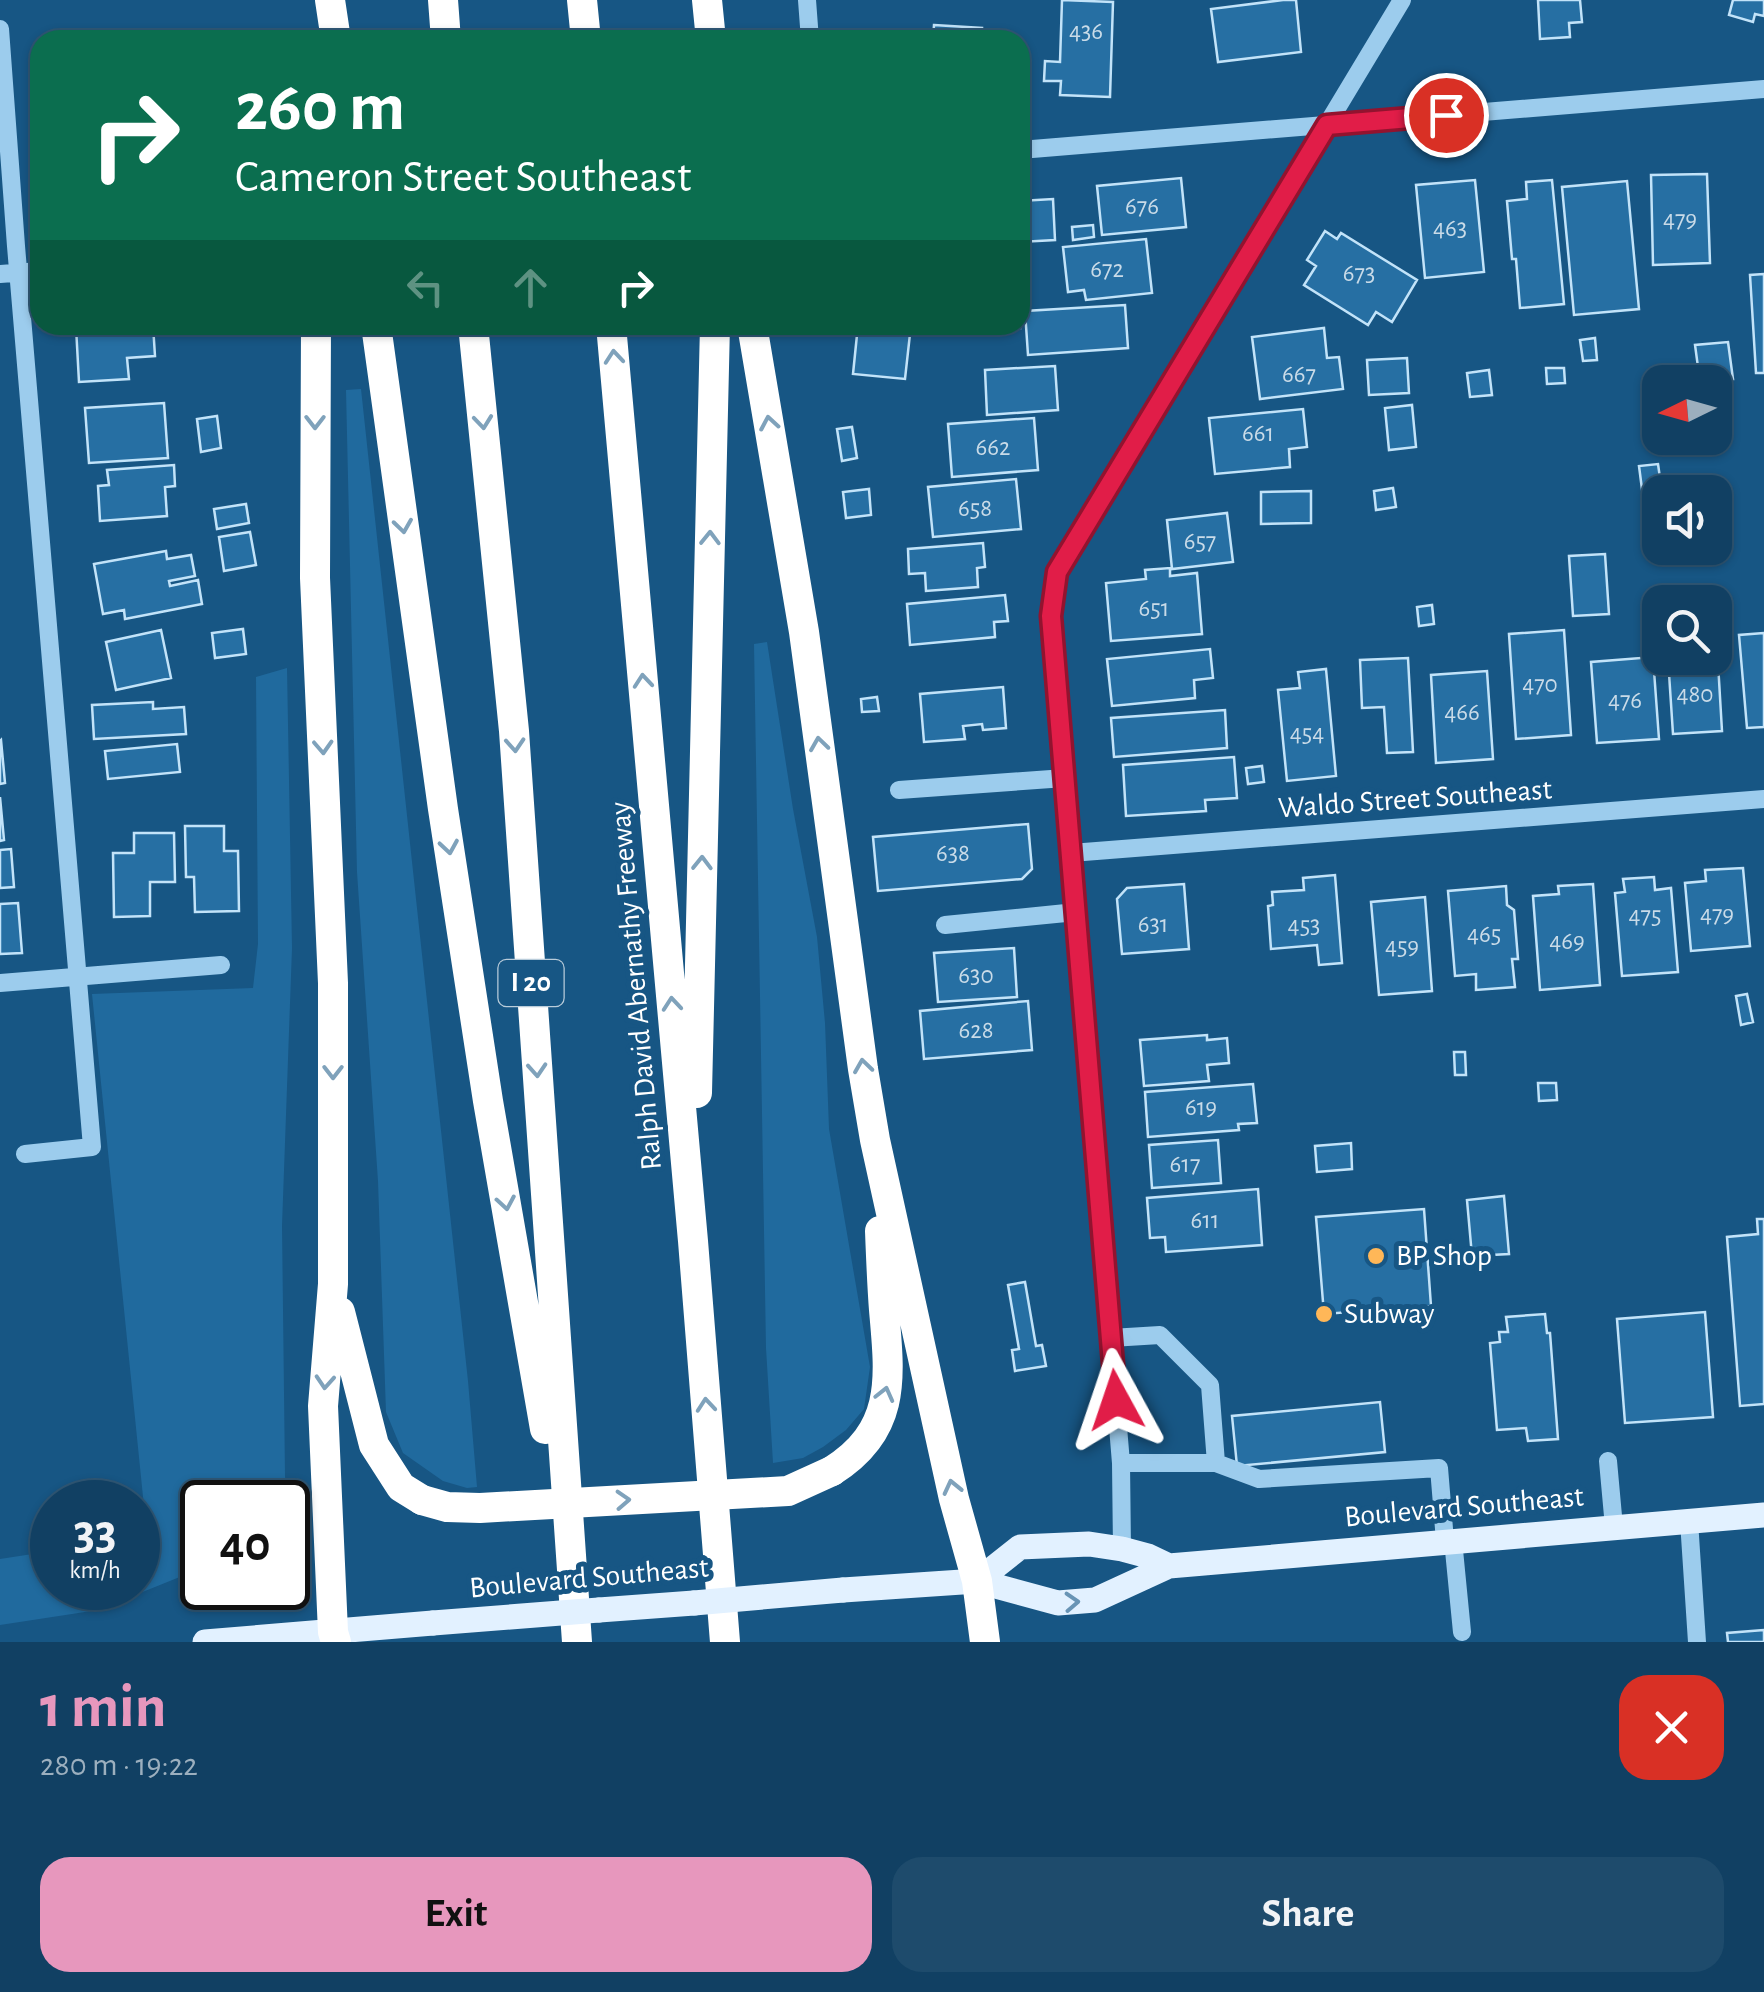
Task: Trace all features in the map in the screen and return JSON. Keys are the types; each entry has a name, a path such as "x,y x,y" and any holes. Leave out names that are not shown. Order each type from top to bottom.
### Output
{"highway":[{"path":"315,0 316,30"},
{"path":"330,0 334,30"},
{"path":"442,0 445,30"},
{"path":"582,0 585,30"},
{"path":"707,0 710,30"},
{"path":"316,335 315,578 334,983 333,1284 323,1406 335,1637"},
{"path":"377,335 488,1100 572,1588"},
{"name":"I 20","path":"474,335 514,731 577,1642"},
{"name":"Ralph David Abernathy Freeway","path":"612,335 694,1241 725,1642"},
{"path":"694,1241 715,335"},
{"path":"754,335 804,632 875,1140 954,1499 977,1581 985,1642"},
{"path":"333,1284 374,1445 401,1487 422,1500 447,1507 480,1508 788,1491 832,1471 866,1444 878,1423 889,1380 875,1140"}],"main road":[{"name":"Boulevard Southeast","path":"205,1642 335,1637 433,1624 977,1581 1058,1603 1095,1600 1169,1566 1764,1515"},
{"name":"Boulevard Southeast","path":"977,1581 1020,1547 1089,1544 1148,1556 1169,1566"}],"street":[{"path":"807,0 809,30"},
{"path":"1122,1549 1121,1463 1051,616 1057,572 1402,0"},
{"path":"0,29 9,274 92,1147 26,1154"},
{"path":"1030,149 1764,88"},
{"path":"899,790 1065,778"},
{"name":"Waldo Street Southeast","path":"1071,853 1764,799"},
{"path":"944,925 1076,912"},
{"path":"0,984 221,965"},
{"path":"1111,1338 1160,1335 1210,1385 1216,1462"},
{"path":"1121,1463 1216,1462 1259,1479 1439,1468 1462,1632"},
{"path":"1608,1462 1614,1527"},
{"path":"1689,1521 1697,1642"}],"shaded area":[{"path":"361,389 477,1487 443,1481 403,1453 386,1412 378,1181 357,872 346,390"},
{"path":"767,642 817,937 829,1129 870,1367 864,1409 846,1430 803,1458 773,1463 766,1348 754,644"},
{"path":"287,668 292,948 282,1226 285,1480 180,1480 180,1577 160,1585 160,1480 141,1480 92,994 253,988 258,944 256,677"},
{"path":"30,1554 30,1610 98,1610 0,1625 0,1559"}],"building":[{"path":"1062,0 1113,2 1110,97 1060,95 1061,81 1044,81 1045,61 1060,62"},
{"path":"1296,0 1301,52 1218,62 1211,9"},
{"path":"1538,0 1580,0 1582,22 1569,23 1570,37 1540,39"},
{"path":"1733,0 1764,0 1764,16 1755,14 1753,22 1729,15"},
{"path":"934,25 982,28 982,30 934,30"},
{"path":"1707,174 1710,263 1653,265 1651,175"},
{"path":"1181,178 1186,227 1102,235 1097,186"},
{"path":"1475,180 1484,272 1425,278 1416,185"},
{"path":"1552,180 1564,304 1520,308 1507,201 1527,199 1526,182"},
{"path":"1627,181 1639,309 1574,315 1562,187"},
{"path":"1053,199 1055,240 1030,241 1030,200"},
{"path":"1093,225 1094,237 1073,240 1072,227"},
{"path":"1325,231 1337,239 1341,233 1417,280 1392,322 1376,312 1368,325 1304,285 1316,266 1307,260"},
{"path":"1146,239 1152,293 1086,300 1084,290 1068,292 1063,247"},
{"path":"1764,274 1764,373 1756,373 1750,275"},
{"path":"1125,305 1128,348 1028,355 1030,311"},
{"path":"1324,328 1327,358 1339,357 1343,389 1260,399 1252,337"},
{"path":"76,335 154,335 155,356 127,358 129,379 79,382"},
{"path":"857,335 910,335 905,379 853,374"},
{"path":"1595,338 1597,360 1583,361 1580,340"},
{"path":"1728,342 1731,365 1698,365 1695,345"},
{"path":"1407,358 1409,393 1369,395 1367,360"},
{"path":"1055,366 1058,410 987,415 985,370"},
{"path":"1546,368 1564,368 1565,383 1547,384"},
{"path":"1489,370 1492,395 1470,397 1467,373"},
{"path":"164,403 168,458 89,463 85,408"},
{"path":"1412,405 1416,447 1389,450 1385,408"},
{"path":"1303,409 1307,447 1289,449 1290,467 1215,474 1209,418"},
{"path":"217,416 221,448 201,452 197,419"},
{"path":"1034,418 1038,470 952,477 948,424"},
{"path":"852,427 857,458 842,461 837,429"},
{"path":"1658,464 1660,475 1642,475 1642,489 1639,466"},
{"path":"174,465 175,486 165,487 167,516 100,521 98,486 109,485 107,470"},
{"path":"1016,479 1021,529 933,537 928,487"},
{"path":"1393,488 1396,507 1376,510 1374,491"},
{"path":"869,489 871,515 846,518 843,492"},
{"path":"1311,491 1311,523 1261,524 1261,492"},
{"path":"246,504 249,523 217,529 214,509"},
{"path":"1227,513 1233,562 1172,569 1167,520"},
{"path":"250,532 256,565 224,571 219,537"},
{"path":"983,543 985,567 977,568 978,587 926,591 925,573 909,574 908,549"},
{"path":"166,551 167,559 191,555 195,576 169,581 170,586 198,580 202,604 125,619 124,610 103,614 94,564"},
{"path":"1605,554 1609,614 1573,616 1569,556"},
{"path":"1170,568 1170,576 1197,573 1202,634 1111,641 1106,583 1146,579 1145,570"},
{"path":"1005,595 1008,621 994,622 995,637 910,645 907,604"},
{"path":"1432,605 1434,624 1419,626 1417,607"},
{"path":"243,629 246,654 215,658 212,633"},
{"path":"161,630 171,678 116,690 106,642"},
{"path":"1564,630 1571,735 1516,739 1509,634"},
{"path":"1764,633 1764,727 1747,728 1739,635"},
{"path":"1210,649 1213,678 1194,680 1195,698 1112,706 1107,659"},
{"path":"1408,658 1413,752 1387,753 1384,707 1362,708 1360,660"},
{"path":"1642,658 1642,675 1654,675 1659,739 1597,743 1591,662"},
{"path":"1326,669 1336,776 1287,781 1278,690 1300,688 1298,672"},
{"path":"1487,671 1493,759 1436,763 1431,675"},
{"path":"1669,675 1719,675 1722,731 1673,734"},
{"path":"1003,687 1006,728 983,730 982,724 963,726 965,739 924,742 920,694"},
{"path":"877,697 879,711 862,712 861,699"},
{"path":"153,702 153,709 184,707 186,734 94,739 92,705"},
{"path":"1225,710 1227,748 1114,757 1111,718"},
{"path":"0,741 5,783 0,784"},
{"path":"177,744 180,772 108,779 105,751"},
{"path":"1234,757 1237,798 1205,800 1206,811 1126,816 1123,765"},
{"path":"1262,766 1264,782 1248,784 1246,768"},
{"path":"0,797 4,840 0,841"},
{"path":"1028,824 1032,869 1022,879 878,891 873,837"},
{"path":"185,826 224,826 224,851 238,851 239,911 195,912 194,877 186,877"},
{"path":"134,833 174,833 175,882 150,882 150,916 114,917 113,853 134,853"},
{"path":"11,849 14,887 0,888 0,850"},
{"path":"1743,868 1750,946 1691,951 1685,883 1706,881 1705,870"},
{"path":"1335,875 1342,963 1319,965 1317,945 1271,949 1268,906 1273,905 1272,892 1304,890 1303,878"},
{"path":"1654,877 1655,890 1671,888 1678,972 1622,976 1615,893 1625,892 1623,879"},
{"path":"1184,884 1189,949 1122,954 1117,899 1127,888"},
{"path":"1593,884 1600,985 1540,990 1533,896 1559,894 1558,886"},
{"path":"1506,886 1507,905 1514,910 1518,959 1512,959 1515,987 1476,990 1476,974 1455,976 1448,891"},
{"path":"1425,897 1432,991 1379,995 1371,902"},
{"path":"18,903 22,953 0,954 0,904"},
{"path":"1014,948 1017,997 938,1002 934,953"},
{"path":"1747,994 1753,1022 1741,1025 1736,996"},
{"path":"1028,1001 1032,1050 924,1059 920,1011"},
{"path":"1207,1035 1207,1040 1227,1038 1229,1063 1207,1065 1209,1081 1144,1086 1140,1040"},
{"path":"1454,1052 1465,1052 1466,1075 1455,1075"},
{"path":"1538,1083 1556,1083 1557,1100 1539,1101"},
{"path":"1253,1084 1257,1123 1238,1124 1239,1130 1148,1137 1145,1092"},
{"path":"1218,1140 1221,1183 1152,1188 1149,1145"},
{"path":"1351,1143 1352,1169 1317,1172 1315,1146"},
{"path":"1258,1189 1262,1245 1166,1252 1165,1237 1150,1238 1147,1198"},
{"path":"1504,1196 1509,1254 1472,1256 1467,1200"},
{"path":"1424,1209 1431,1306 1324,1314 1316,1217"},
{"path":"1757,1219 1764,1219 1764,1404 1740,1406 1727,1237 1758,1234"},
{"path":"1025,1282 1036,1346 1042,1345 1046,1366 1015,1371 1012,1350 1019,1349 1008,1285"},
{"path":"1705,1312 1713,1417 1625,1423 1617,1319"},
{"path":"1545,1314 1550,1333 1558,1439 1528,1441 1526,1428 1497,1430 1490,1343 1500,1342 1499,1332 1508,1332 1506,1317"},
{"path":"1380,1402 1385,1452 1237,1466 1232,1416"},
{"path":"1764,1630 1764,1642 1728,1642 1727,1633"}],"place":[{"name":"BP Shop","path":"1376,1256"},
{"name":"Subway","path":"1324,1314"}],"route":[{"path":"1116,1400 1051,616 1057,572 1327,125 1446,115"}]}
